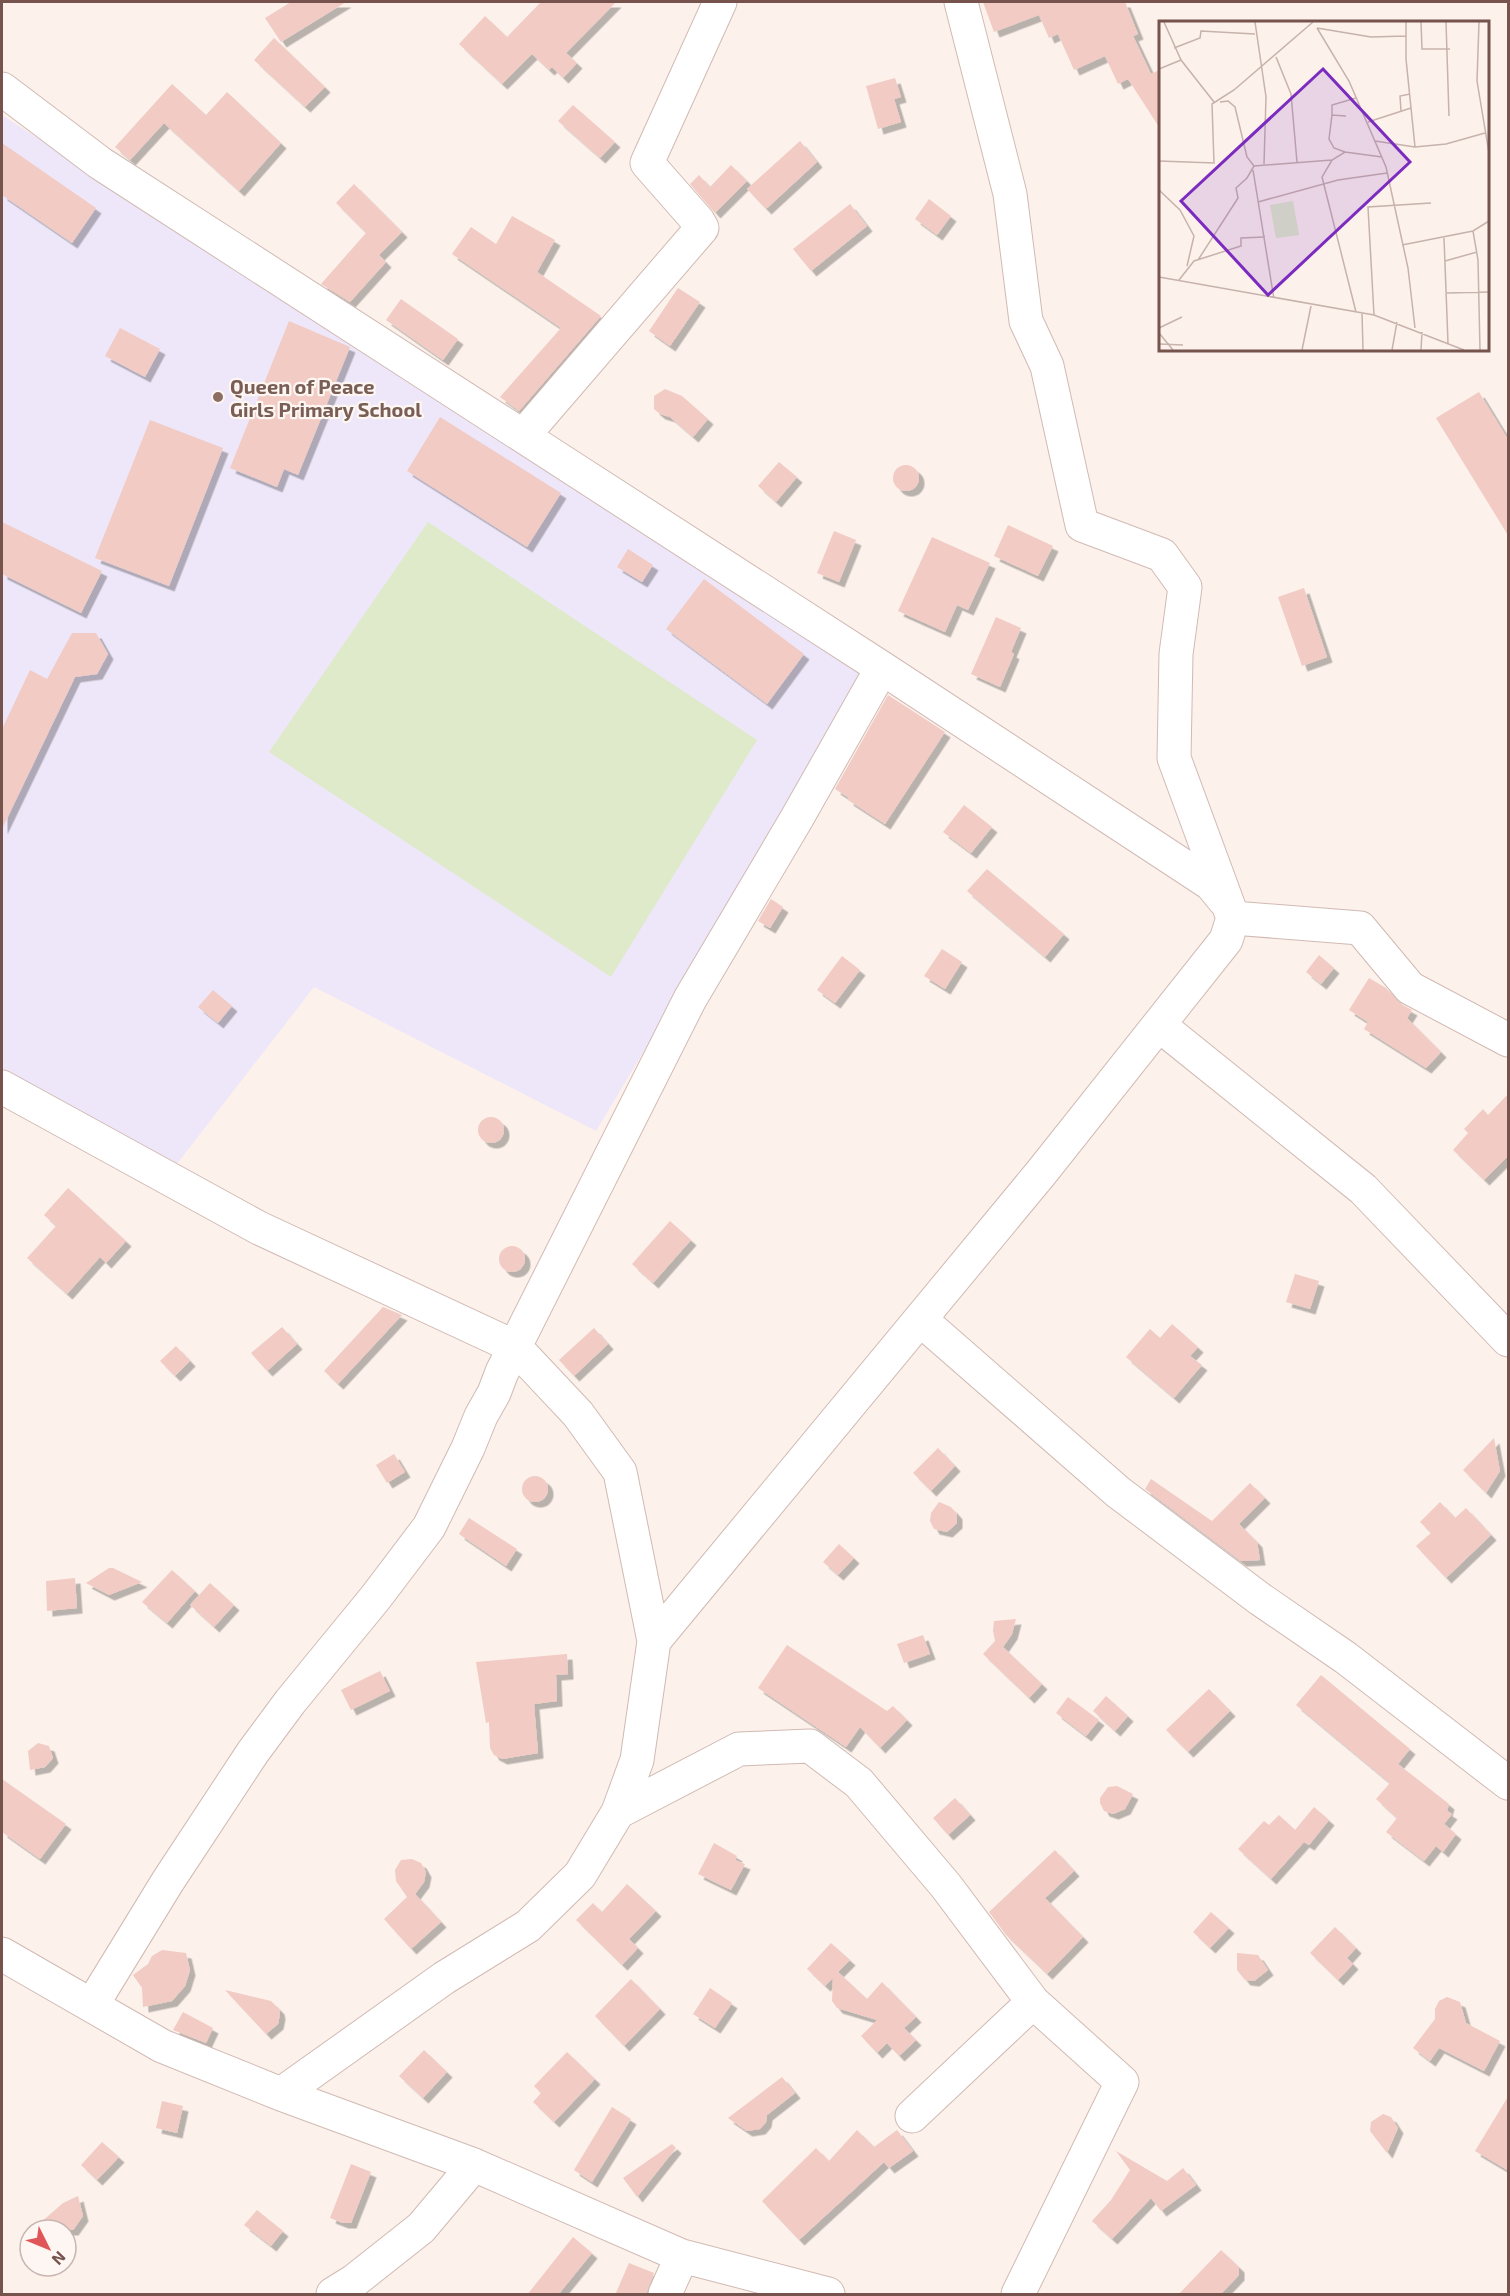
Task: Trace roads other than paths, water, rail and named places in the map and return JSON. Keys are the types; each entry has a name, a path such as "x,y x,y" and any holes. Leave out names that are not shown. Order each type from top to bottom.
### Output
{"street":[{"path":"523,436 702,228 647,163 720,2"},
{"path":"654,1641 921,1320 1226,940 1229,909 1174,758 1176,654 1185,587 1162,555 1082,525 1047,366 1026,321 1010,194 962,2"},
{"path":"2,89 99,163 882,668 1211,884 1229,909 1360,928 1410,988 1509,1040"},
{"path":"92,2005 168,1881 253,1752 290,1702 376,1598 429,1527 515,1347 690,999 882,668"},
{"path":"1159,1025 1363,1189 1509,1340"},
{"path":"2,1087 259,1228 515,1347 578,1414 620,1472 654,1641 637,1760 618,1812 580,1875 528,1926 444,1978 281,2094"},
{"path":"921,1320 1118,1492 1260,1599 1346,1658 1509,1783"},
{"path":"618,1812 739,1749 810,1746 860,1783 946,1886 1033,2002 1122,2082 1018,2295"},
{"path":"2,1954 162,2046 281,2094 474,2165 682,2256 828,2295"},
{"path":"912,2116 1033,2002"},
{"path":"333,2295 421,2228 474,2165"},
{"path":"665,2295 682,2256"}],"place":[{"name":"Queen of Peace Girls Primary School","path":"218,397"}]}
